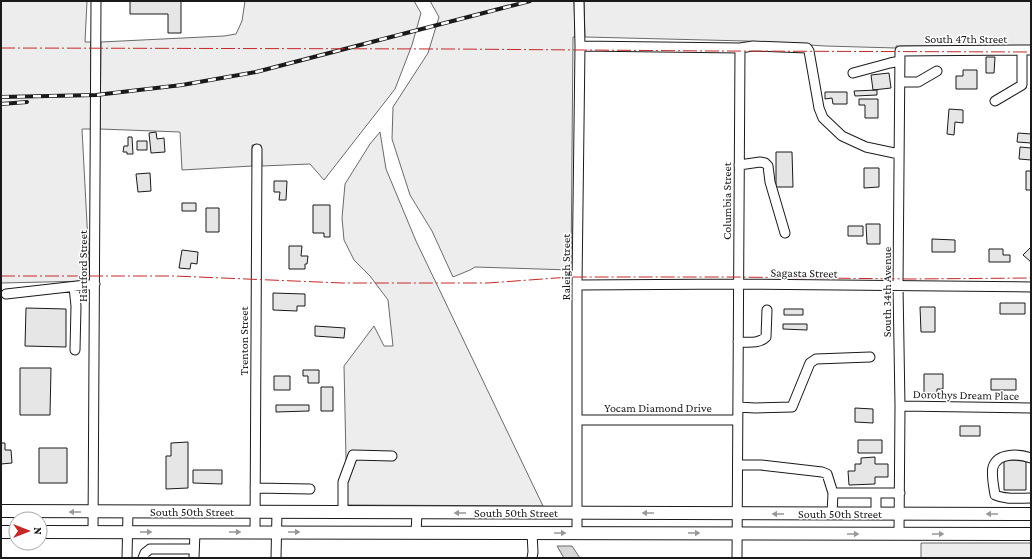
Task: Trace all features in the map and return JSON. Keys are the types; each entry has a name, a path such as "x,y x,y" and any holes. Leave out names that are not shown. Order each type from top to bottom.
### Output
{"main road":[{"name":"South 50th Street","path":"1,511 1031,514"},
{"name":"South 50th Street","path":"48,532 1031,534"}],"street":[{"name":"Hartford Street","path":"93,532 96,1"},
{"name":"Raleigh Street","path":"577,533 579,1"},
{"path":"580,46 740,48 753,46 807,48 819,108 824,118 842,136 866,147 900,154"},
{"name":"Columbia Street","path":"738,558 737,420 740,48"},
{"path":"995,100 1026,85 1026,50"},
{"name":"South 47th Street","path":"900,51 1026,50"},
{"name":"South 34th Avenue","path":"899,534 900,406 898,286 900,51"},
{"path":"853,73 900,61"},
{"path":"900,82 918,82 937,71"},
{"name":"Trenton Street","path":"255,532 257,149"},
{"path":"739,165 760,162 765,163 768,166 770,182 785,233"},
{"path":"6,294 95,284"},
{"name":"Sagasta Street","path":"577,285 739,284 1031,287"},
{"path":"74,286 76,306 75,350"},
{"path":"738,342 752,342 762,340 766,337 767,310"},
{"path":"738,407 792,407 810,363 816,359 870,357"},
{"name":"Dorothys Dream Place","path":"900,406 1031,408"},
{"name":"Yocam Diamond Drive","path":"578,420 737,420"},
{"path":"343,512 343,482 353,455 392,456"},
{"path":"1031,458 1024,456 1006,456 998,458 992,468 995,495 1001,498 1031,498"},
{"path":"738,465 761,465 822,472 827,474 833,493 832,514"},
{"path":"256,488 310,489"},
{"path":"833,493 900,493"},
{"path":"876,493 876,514"},
{"path":"127,558 128,512"},
{"path":"276,558 277,512"},
{"path":"416,513 416,533"},
{"path":"143,558 150,549 194,554 194,532"},
{"path":"532,533 532,558"}],"shaded area":[{"path":"1,1 87,1 85,42 91,42 91,129 82,129 90,281 1,283"},
{"path":"245,1 414,1 421,13 412,45 395,89 324,180 310,164 262,166 261,145 252,145 252,166 182,170 180,132 100,129 101,42 224,36 236,34 242,21"},
{"path":"430,1 574,1 575,37 573,37 571,270 475,267 453,277 432,231 410,195 392,139 393,107 428,53 439,17"},
{"path":"584,1 1031,1 1031,46 896,46 896,48 825,46 746,41 585,37"},
{"path":"380,132 386,169 416,241 543,506 347,505 344,366 374,326 384,346 393,346 388,300 370,276 354,260 344,240 342,218 345,184 370,144"},
{"path":"921,543 1031,543 1031,558 921,558"},
{"path":"557,546 572,546 580,558 564,558"}],"building":[{"path":"130,1 181,1 181,33 168,33 168,14 130,14"},
{"path":"986,57 995,57 994,73 986,73"},
{"path":"963,70 977,70 977,89 956,89 956,76 963,76"},
{"path":"889,73 891,88 873,90 871,75"},
{"path":"877,90 877,95 855,96 854,91"},
{"path":"825,92 847,92 847,104 833,104 832,98 825,99"},
{"path":"859,99 878,99 878,118 865,118 865,105 859,105"},
{"path":"949,109 963,110 963,123 955,122 954,135 947,134"},
{"path":"156,132 157,139 164,138 165,152 151,153 149,133"},
{"path":"1018,133 1031,134 1031,143 1017,142"},
{"path":"128,137 132,137 133,154 123,152 124,146 128,146"},
{"path":"137,141 147,141 147,150 137,150"},
{"path":"1020,147 1031,148 1031,160 1019,159"},
{"path":"776,152 792,152 793,187 776,187"},
{"path":"864,168 879,168 879,187 864,188"},
{"path":"1026,171 1031,171 1031,190 1026,190"},
{"path":"150,173 151,191 138,192 136,174"},
{"path":"274,181 287,181 286,200 279,200 280,192 274,192"},
{"path":"182,203 196,203 196,211 182,211"},
{"path":"313,205 330,205 330,237 324,237 324,233 313,233"},
{"path":"206,208 219,208 219,232 206,232"},
{"path":"866,224 880,224 880,244 867,244"},
{"path":"848,226 863,226 863,236 848,236"},
{"path":"932,239 955,240 955,252 932,252"},
{"path":"289,246 302,246 301,256 308,256 305,269 289,269"},
{"path":"1031,247 1031,262 1023,255"},
{"path":"989,249 1003,249 1003,255 1010,255 1010,262 989,262"},
{"path":"182,250 198,252 197,264 191,263 190,269 179,268"},
{"path":"273,293 305,294 305,306 297,306 297,311 273,310"},
{"path":"1000,303 1025,303 1025,314 1000,314"},
{"path":"920,307 935,307 935,332 921,332"},
{"path":"26,308 66,309 66,347 25,346"},
{"path":"784,309 803,309 803,315 784,315"},
{"path":"783,324 807,324 807,330 783,329"},
{"path":"315,326 345,328 344,338 315,336"},
{"path":"20,368 51,368 50,415 20,415"},
{"path":"303,370 319,370 319,383 308,383 308,376 303,376"},
{"path":"924,374 943,374 943,389 937,389 937,396 924,396"},
{"path":"274,376 290,376 290,390 274,390"},
{"path":"991,379 1016,379 1016,390 991,390"},
{"path":"321,387 333,387 333,411 321,411"},
{"path":"276,405 309,405 309,411 276,412"},
{"path":"855,408 873,409 873,423 855,422"},
{"path":"960,426 980,426 980,436 960,436"},
{"path":"858,440 882,440 882,453 858,453"},
{"path":"188,442 188,488 166,489 166,456 171,456 171,443"},
{"path":"1,443 5,443 5,450 11,450 12,463 1,464"},
{"path":"39,448 67,448 67,483 39,483"},
{"path":"875,457 875,464 888,464 888,477 875,477 875,484 849,485 848,471 855,471 855,464 861,464 861,458"},
{"path":"1004,460 1026,460 1026,490 1004,490"},
{"path":"193,470 222,470 222,484 193,483"}],"railway":[{"path":"1,97 96,95 182,85 256,72 530,1"},
{"path":"1,104 27,102"}],"power":[{"path":"1,48 1031,52"},
{"path":"1,276 174,276 342,283 488,283 570,277 911,279 1031,278"}]}
